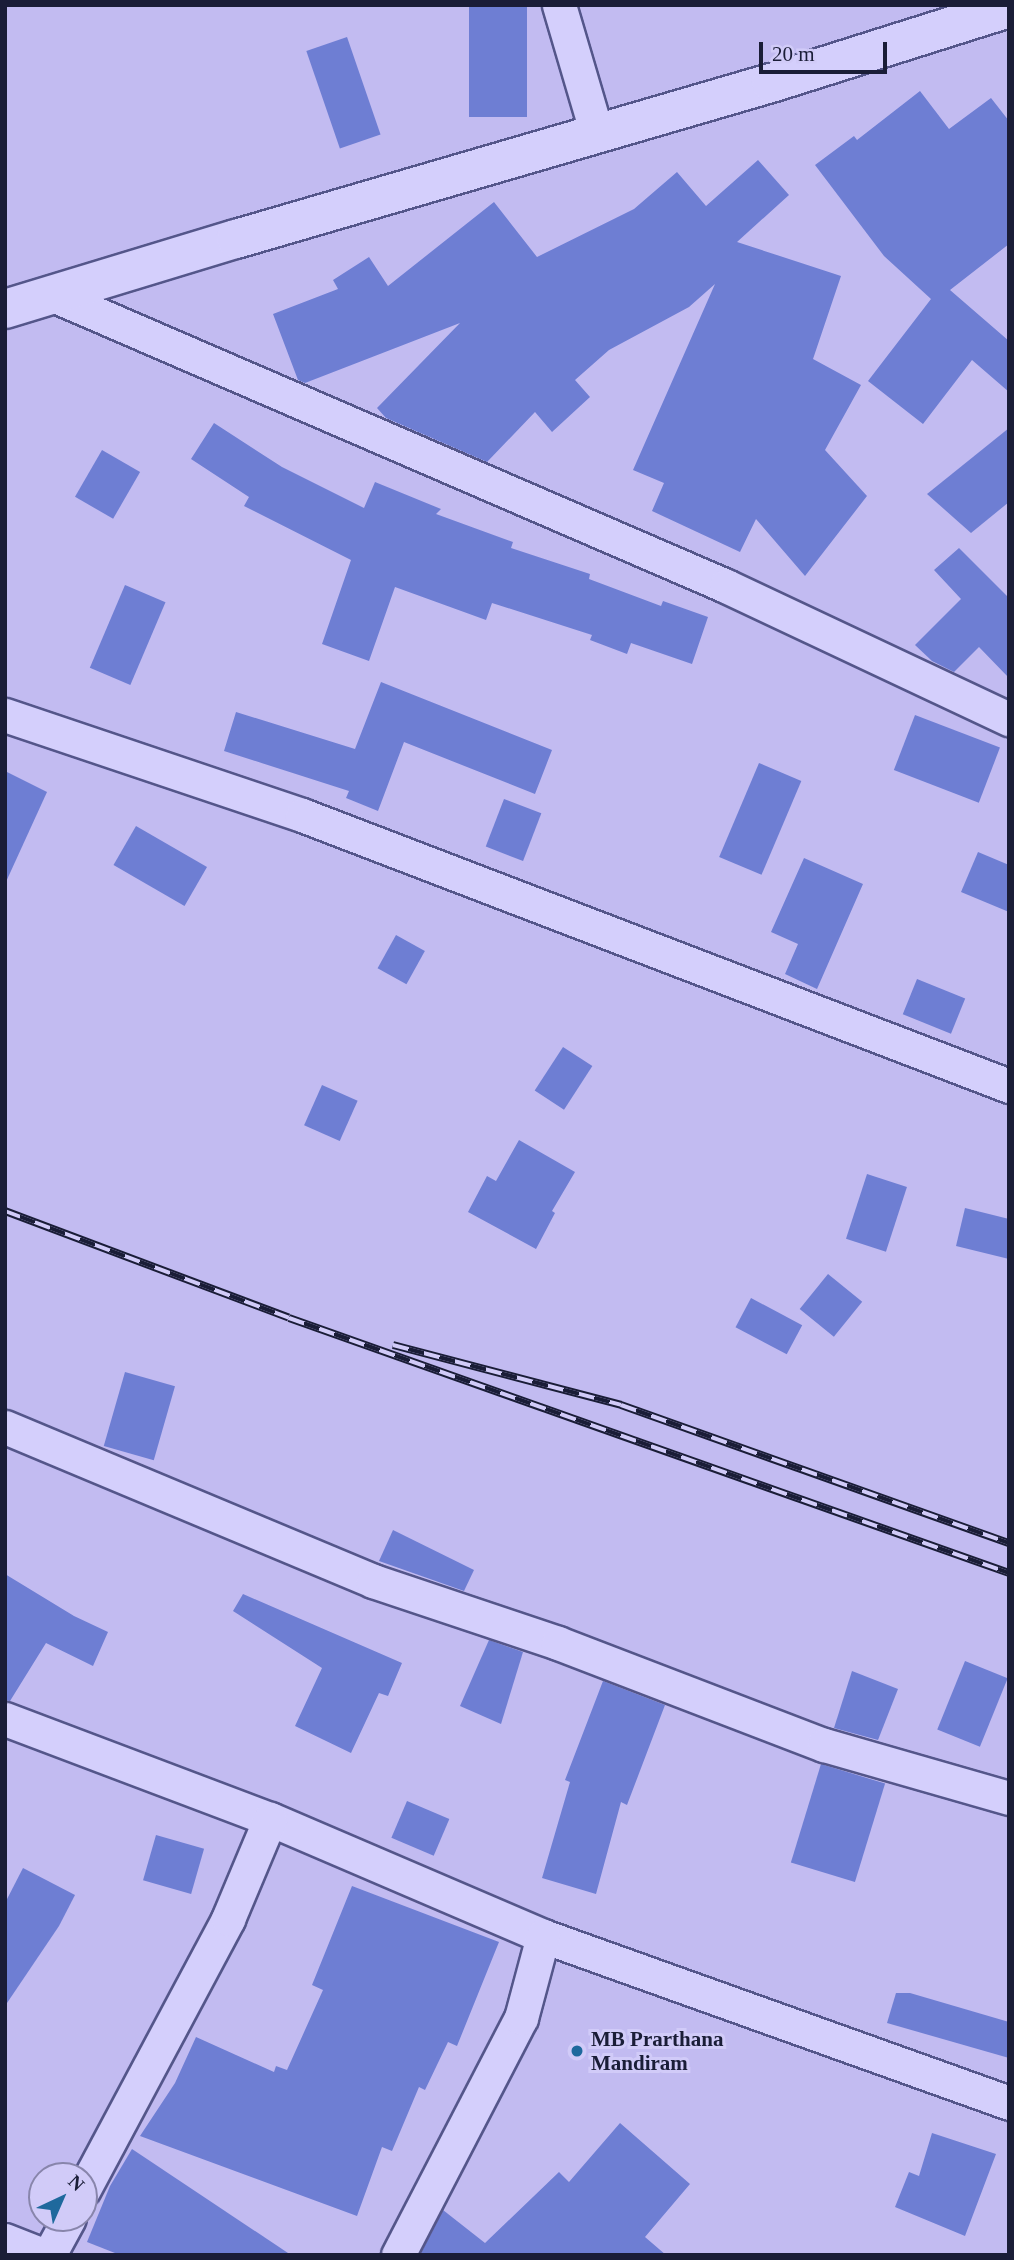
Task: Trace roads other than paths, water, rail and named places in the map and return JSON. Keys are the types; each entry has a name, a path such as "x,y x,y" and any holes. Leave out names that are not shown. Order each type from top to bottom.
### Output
{"main road":[{"path":"5,309 771,83 1009,8"}],"street":[{"path":"559,5 597,134"},
{"path":"53,295 726,586 1009,719"},
{"path":"5,715 302,815 1009,1086"},
{"path":"5,1427 373,1581 558,1643 824,1745 1009,1798"},
{"path":"5,1719 270,1819 543,1936 1009,2103"},
{"path":"98,2163 228,1919 270,1819"},
{"path":"398,2255 521,2018 543,1936"},
{"path":"49,2255 61,2232"},
{"path":"5,2240 43,2255"}],"railway":[{"path":"5,1211 289,1318 1009,1573"},
{"path":"393,1345 621,1405 1009,1543"}],"place":[{"name":"MB Prarthana Mandiram","path":"577,2051"}]}
